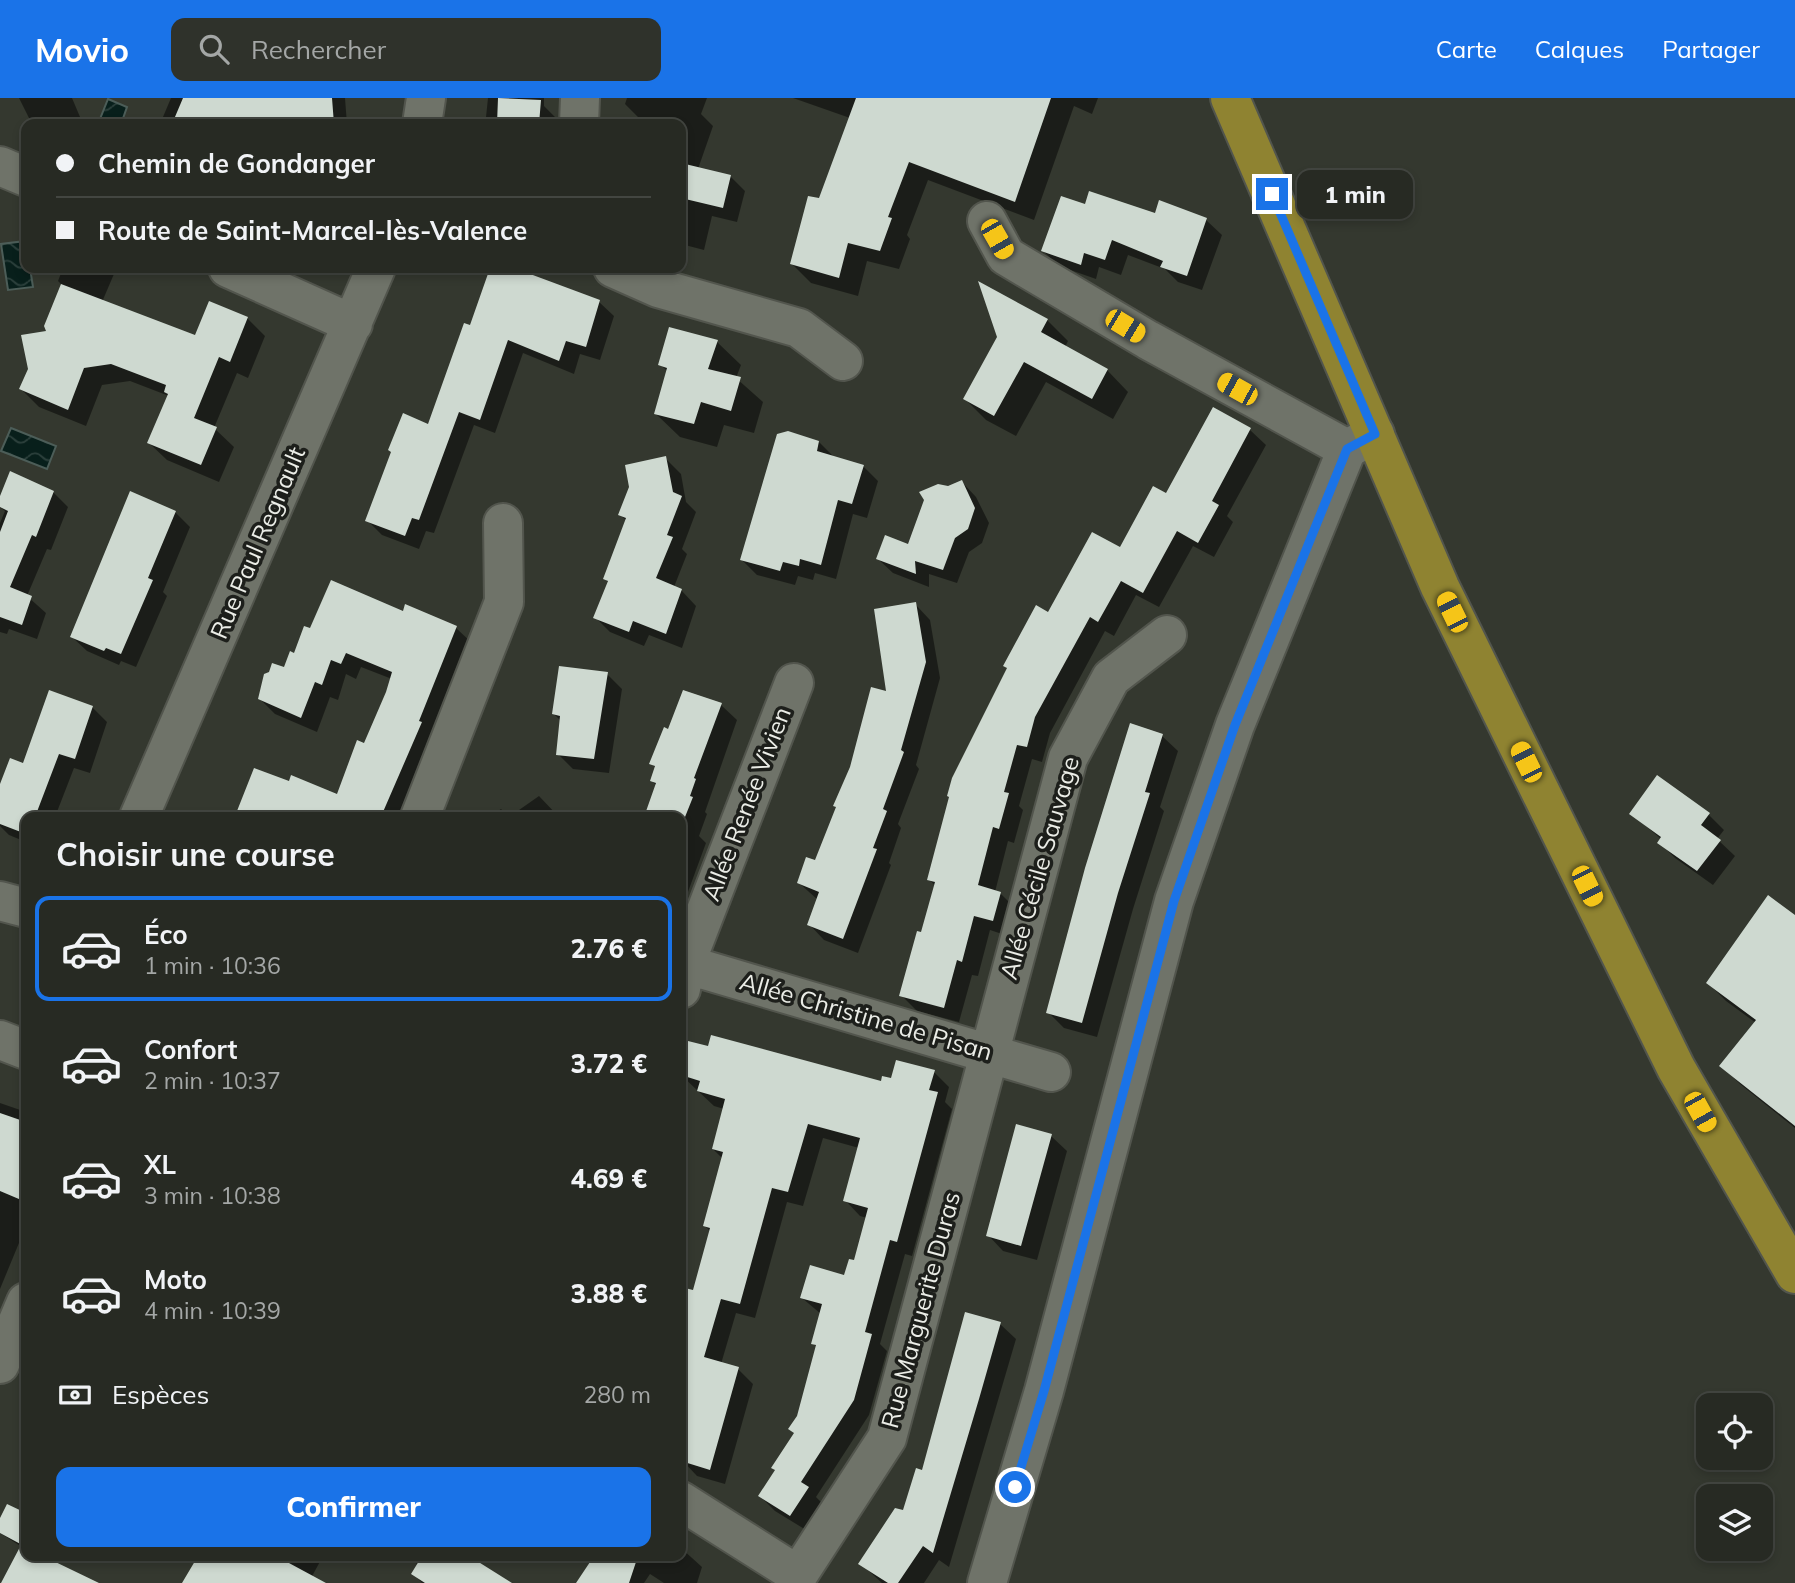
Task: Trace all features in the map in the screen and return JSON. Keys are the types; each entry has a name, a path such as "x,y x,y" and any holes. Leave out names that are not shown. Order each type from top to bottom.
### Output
{"main road":[{"path":"1230,98 1361,442 1440,587 1676,1068 1795,1274"}],"street":[{"path":"423,119 426,98"},
{"path":"579,119 580,98"},
{"path":"0,166 21,175"},
{"path":"987,221 1006,256 1148,340 1361,442 1235,725 1174,901 1044,1391 987,1583"},
{"path":"239,273 353,324"},
{"name":"Rue Paul Regnault","path":"141,812 374,273"},
{"path":"624,273 658,288 799,328 843,361"},
{"path":"422,812 504,602 503,523"},
{"name":"Allée Cécile Sauvage","path":"990,1053 1068,758 1111,678 1167,635"},
{"name":"Allée Renée Vivien","path":"686,962 794,683"},
{"path":"0,901 21,907"},
{"name":"Allée Christine de Pisan","path":"686,973 990,1053 1051,1072"},
{"path":"0,1040 21,1048"},
{"name":"Rue Marguerite Duras","path":"686,1504 801,1580 887,1438 990,1053"},
{"path":"2,1355 21,1314"}],"water":[{"path":"108,99 127,107 123,119 100,119"},
{"path":"21,242 21,273 31,273 33,287 8,290 1,244"},
{"path":"11,428 56,446 47,469 1,451"}],"building":[{"path":"183,98 332,98 334,119 174,119"},
{"path":"498,98 541,100 539,119 497,119"},
{"path":"856,98 1051,98 1015,202 909,162 888,217 892,218 880,251 848,243 839,278 790,264 808,196 819,198"},
{"path":"686,164 731,175 723,208 686,199"},
{"path":"1089,191 1155,213 1159,200 1207,218 1187,276 1160,267 1163,261 1112,240 1105,260 1084,253 1081,265 1041,251 1061,196 1085,204"},
{"path":"488,273 527,273 600,300 586,347 566,341 559,361 508,340 480,420 459,412 419,520 412,518 405,536 365,521 403,413 428,424 464,323 470,325"},
{"path":"978,281 1048,319 1041,332 1108,369 1092,399 1024,362 994,416 963,399 997,337"},
{"path":"61,284 195,335 209,301 248,317 230,362 219,357 194,418 217,427 201,465 147,443 168,394 164,392 166,385 111,364 84,368 68,410 19,389 28,369 21,335 46,331 44,326"},
{"path":"669,327 718,340 708,369 741,377 731,411 701,402 694,424 654,414 667,368 658,365"},
{"path":"1213,407 1251,428 1212,501 1219,505 1198,543 1177,531 1143,593 1121,581 1098,622 1090,617 1035,717 1027,747 1017,745 1004,792 1009,793 999,829 993,827 978,885 1001,892 993,921 974,916 962,962 957,960 944,1008 899,996 917,931 921,932 935,882 927,880 952,778 1007,668 1003,666 1036,605 1048,612 1092,532 1120,547 1153,486 1166,493"},
{"path":"788,431 819,441 817,451 864,465 852,504 838,500 821,565 800,559 799,566 783,562 780,571 740,560 777,434"},
{"path":"666,456 673,492 682,496 667,535 673,537 656,578 682,589 666,634 633,621 629,632 593,618 608,581 603,579 626,518 618,515 629,487 625,465"},
{"path":"10,471 54,491 36,537 32,535 10,587 32,596 22,625 0,617 0,532 8,511 0,507 0,496"},
{"path":"962,480 975,508 968,529 955,538 943,570 915,561 916,574 876,559 885,535 908,544 924,500 919,492 938,484 948,486"},
{"path":"130,491 176,511 148,578 153,580 121,654 106,648 104,651 70,637"},
{"path":"331,580 403,611 405,604 457,626 419,721 422,722 383,812 237,811 254,768 289,781 291,775 337,794 357,740 364,743 386,692 392,672 346,653 341,664 331,660 322,685 315,682 301,718 258,699 264,674 269,672 272,663 284,667 290,651 294,653 304,626 310,628"},
{"path":"916,602 926,662 901,750 904,752 883,809 887,811 873,848 877,849 843,939 807,925 819,892 797,883 806,857 815,860 836,807 833,806 850,767 871,687 886,691 874,609"},
{"path":"559,666 608,672 594,759 556,755 560,716 552,714"},
{"path":"49,690 93,706 75,759 59,754 37,812 21,812 21,832 0,824 0,784 10,758 23,763"},
{"path":"683,690 722,703 694,778 696,779 690,796 693,797 686,814 686,812 646,812 656,783 650,781 655,766 649,764 664,727 668,729"},
{"path":"1130,723 1163,734 1145,792 1150,793 1118,893 1082,1023 1046,1013 1085,868"},
{"path":"1657,775 1710,813 1701,825 1721,840 1697,871 1657,843 1661,837 1629,814"},
{"path":"1768,895 1795,915 1795,1126 1719,1066 1756,1020 1706,983"},
{"path":"711,1035 881,1081 882,1076 891,1078 896,1060 935,1070 929,1090 938,1092 897,1242 890,1240 865,1332 872,1334 854,1400 801,1482 809,1487 790,1516 758,1496 775,1470 771,1468 794,1433 788,1429 797,1416 816,1345 811,1344 822,1304 800,1298 810,1265 844,1275 849,1259 854,1260 868,1208 843,1201 860,1138 808,1124 788,1192 772,1188 740,1304 721,1299 704,1357 739,1367 710,1470 686,1463 686,1288 693,1290 710,1228 703,1226 723,1152 712,1149 725,1099 697,1091 700,1081 686,1077 686,1040 708,1046"},
{"path":"0,1113 21,1120 21,1200 0,1191"},
{"path":"1016,1124 1052,1134 1021,1246 986,1236"},
{"path":"965,1312 1001,1322 933,1553 923,1546 898,1583 888,1583 858,1564 895,1508 903,1510 916,1468 922,1470"},
{"path":"7,1504 21,1511 21,1544 0,1533 0,1518"},
{"path":"21,1545 21,1561 53,1561 99,1583 1,1583"},
{"path":"195,1561 285,1561 326,1583 182,1583"},
{"path":"419,1561 477,1561 512,1583 425,1583 411,1574"},
{"path":"591,1561 636,1561 629,1583 576,1583"}],"route":[{"path":"1015,1487 1044,1391 1174,901 1235,725 1347,449 1375,434 1272,194"}]}
